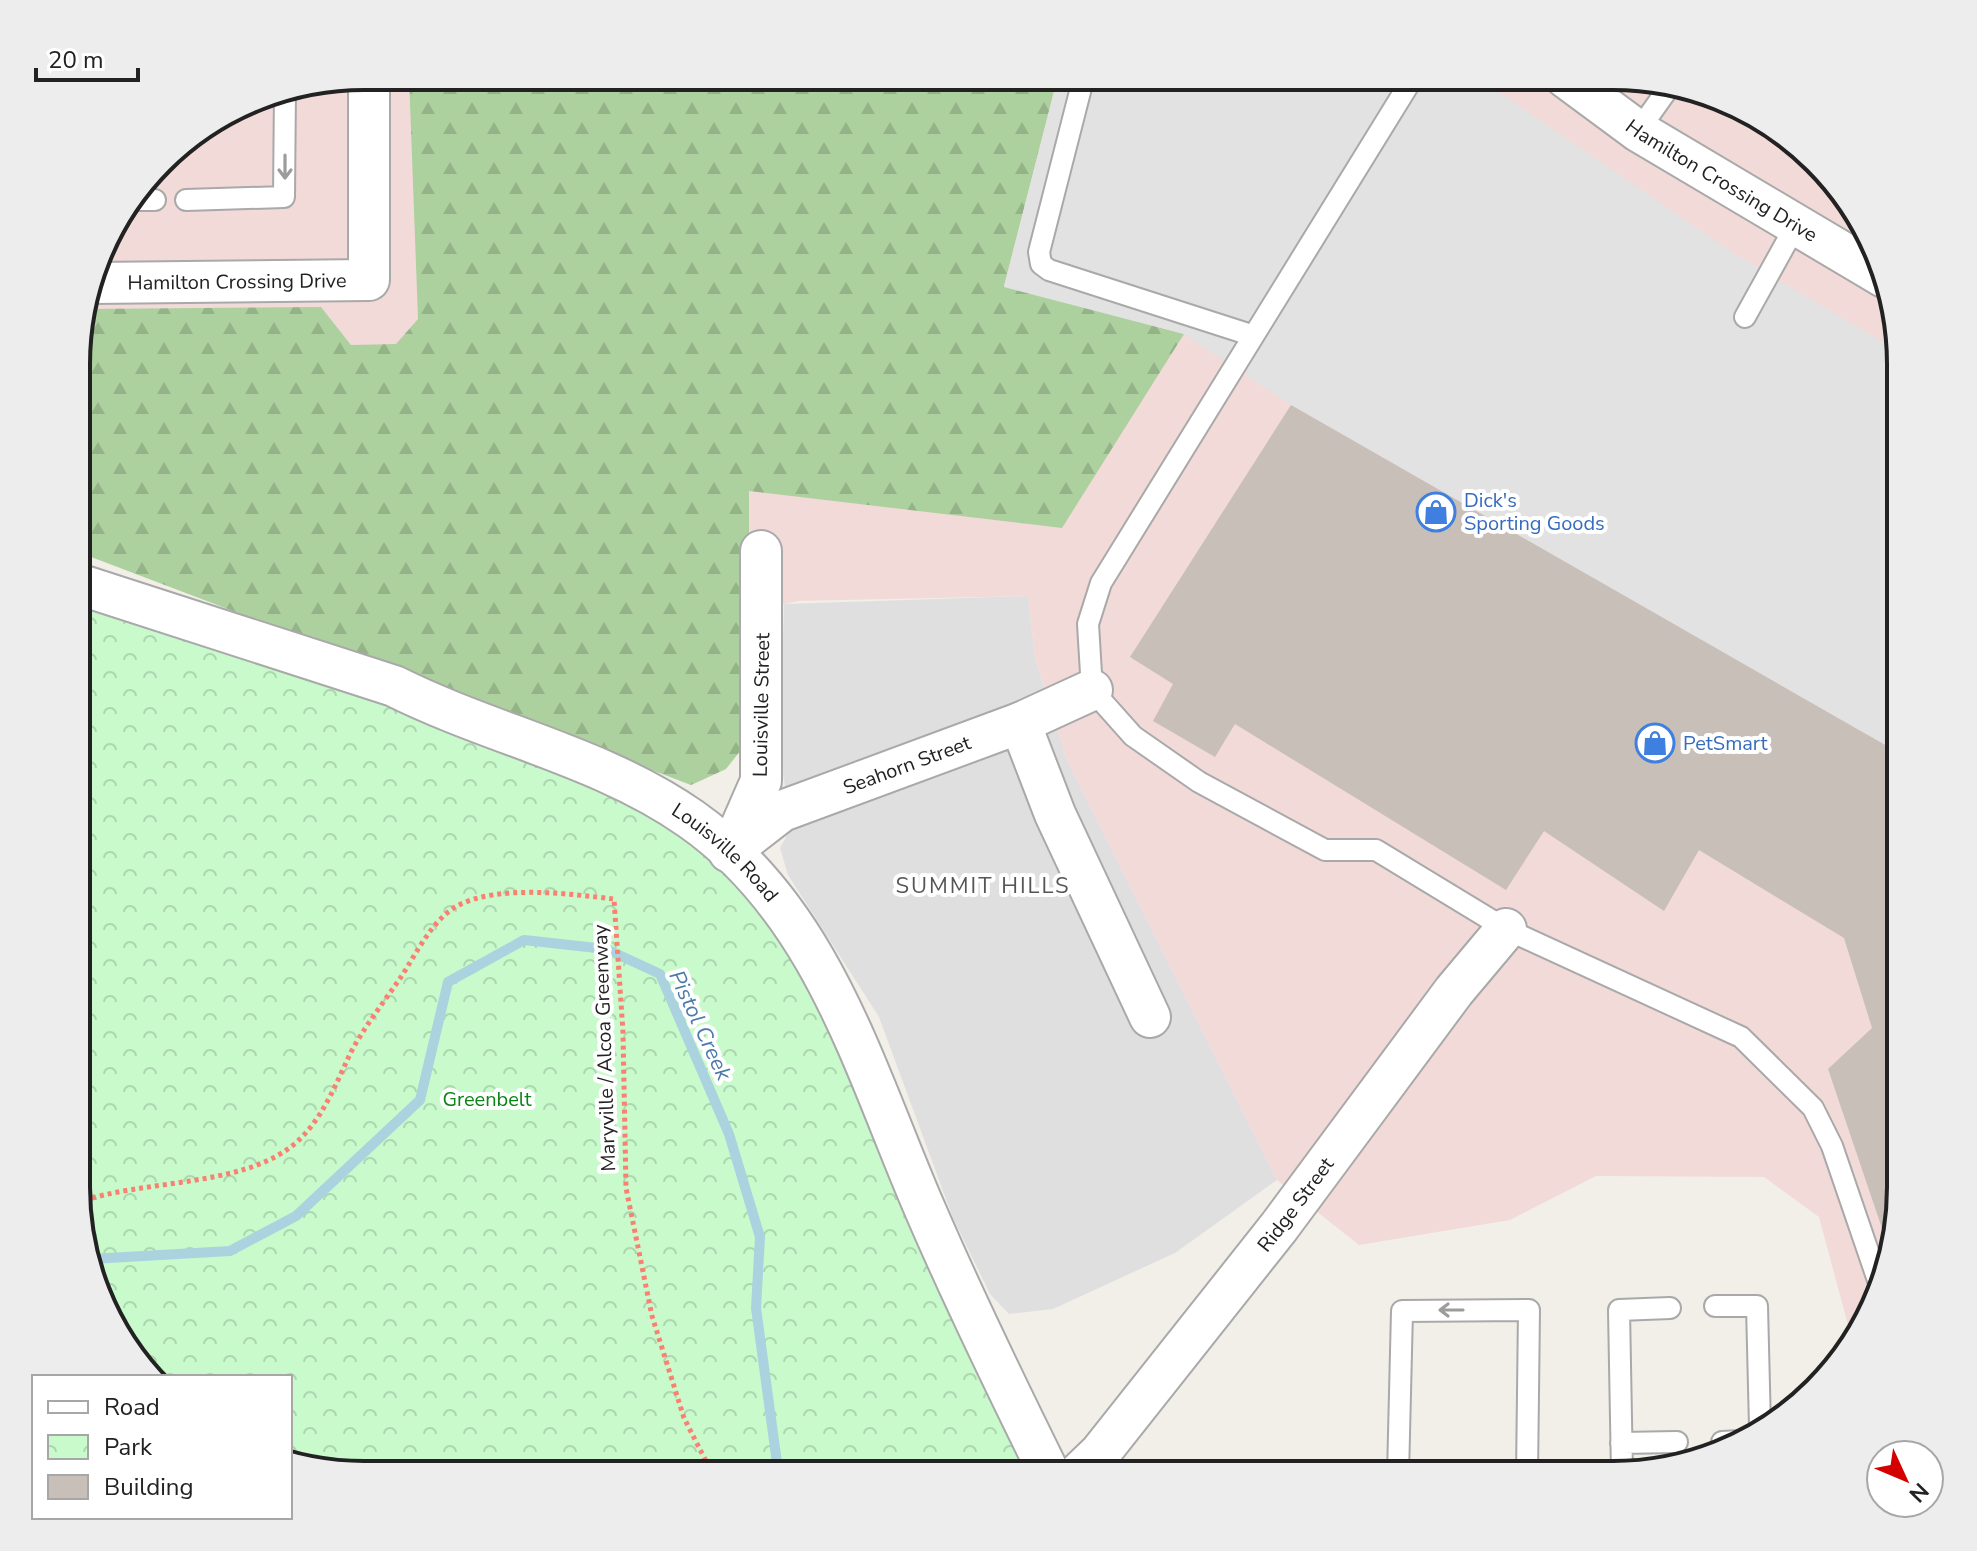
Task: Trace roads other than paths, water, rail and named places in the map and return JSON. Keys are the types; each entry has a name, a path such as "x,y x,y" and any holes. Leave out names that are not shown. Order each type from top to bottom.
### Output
{"street":[{"name":"Hamilton Crossing Drive","path":"103,283 369,280 369,91"},
{"name":"Hamilton Crossing Drive","path":"1584,91 1638,131 1869,268"},
{"name":"Louisville Street","path":"729,852 761,781 761,551"},
{"name":"Louisville Road","path":"90,588 394,686 433,705 578,759 646,790 694,821 729,852 771,896 803,937 846,1014 971,1314 1043,1461"},
{"name":"Seahorn Street","path":"729,852 782,811 1020,723 1092,690"},
{"path":"1020,723 1055,814 1150,1017"},
{"name":"Ridge Street","path":"1092,1461 1279,1227 1454,991 1506,929"}],"lane":[{"path":"1080,91 1039,252 1041,264 1049,270 1251,335"},
{"path":"1398,91 1101,583 1088,624 1092,690 1133,736 1199,782 1325,850 1376,850 1506,929 1741,1037 1813,1108 1832,1146 1874,1268"},
{"path":"1638,131 1664,95"},
{"path":"186,200 284,197 285,102"},
{"path":"145,200 155,200"},
{"path":"1745,317 1796,225"},
{"path":"1715,1306 1757,1306 1760,1417"},
{"path":"1622,1461 1619,1310 1670,1308"},
{"path":"1398,1461 1402,1311 1529,1310 1527,1461"},
{"path":"1621,1443 1677,1442"}],"waterway":[{"name":"Pistol Creek","path":"99,1259 230,1251 296,1216 420,1100 448,982 524,940 606,949 660,974 729,1134 760,1237 756,1308 777,1460"}],"place":[{"name":"Dick's Sporting Goods","path":"1436,512"},
{"name":"PetSmart","path":"1655,743"}],"district":[{"name":"SUMMIT HILLS","path":"983,885"}],"park label":[{"name":"Greenbelt","path":"487,1099"}]}
